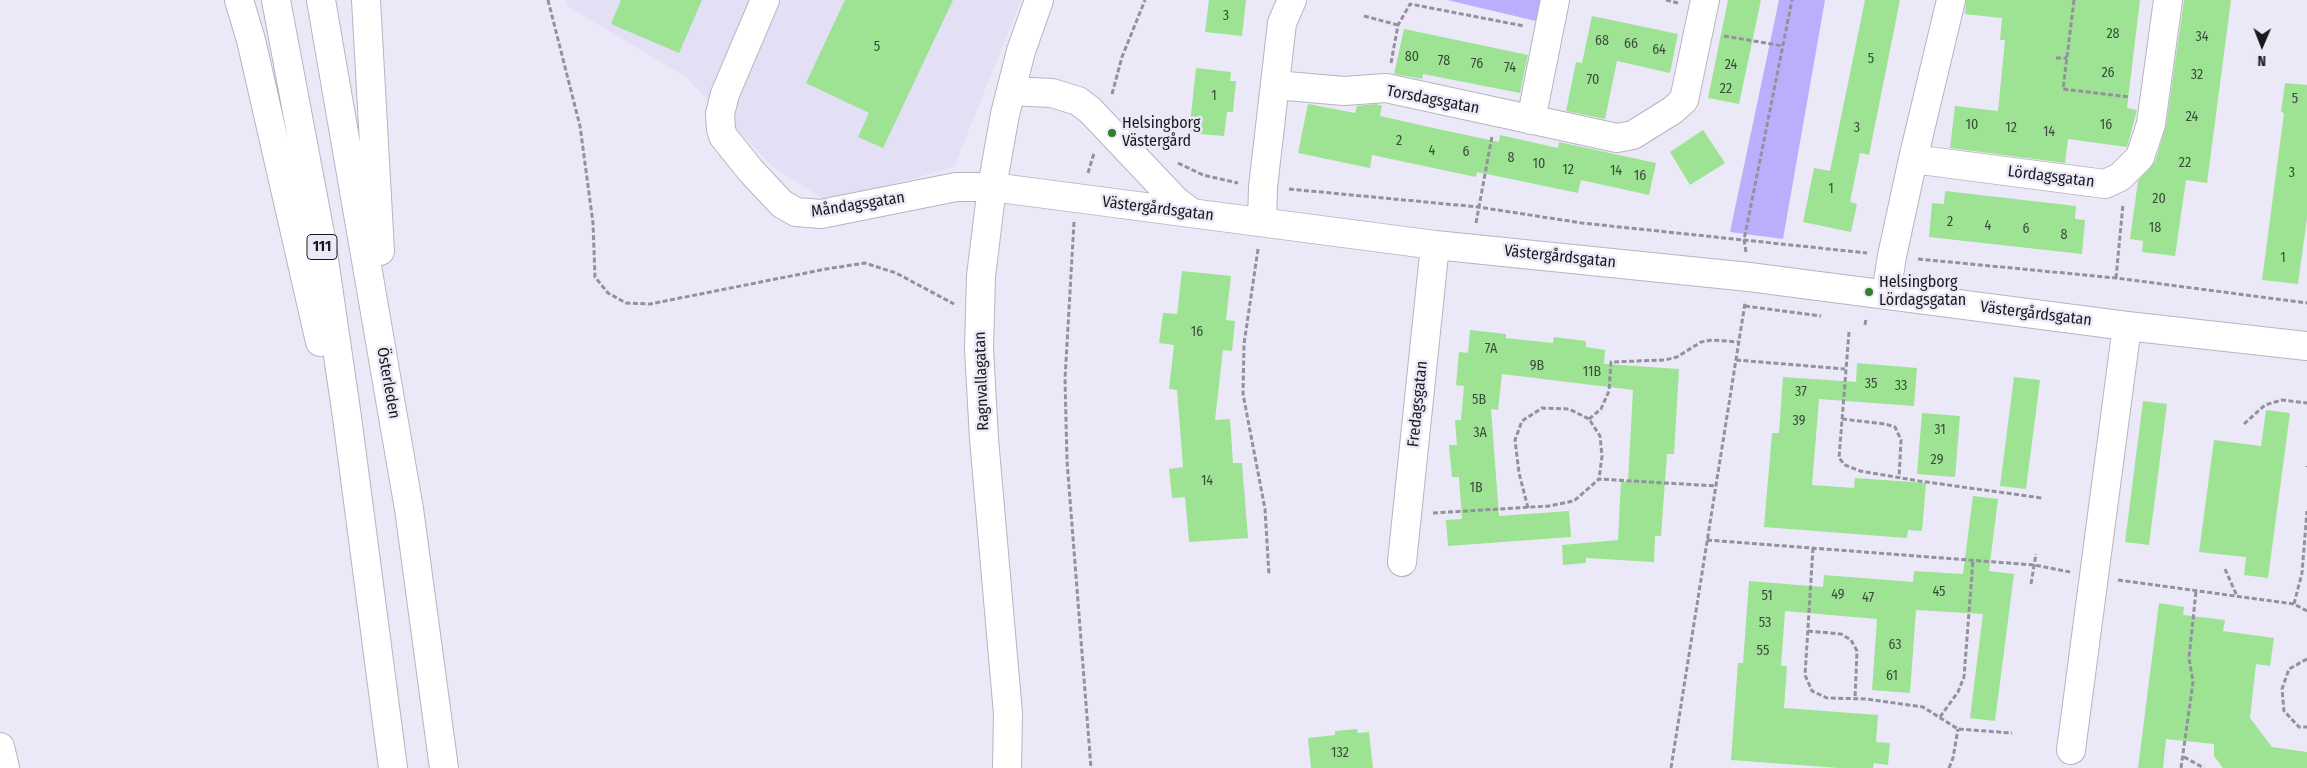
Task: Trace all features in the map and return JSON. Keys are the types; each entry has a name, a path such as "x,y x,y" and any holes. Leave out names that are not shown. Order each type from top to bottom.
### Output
{"street":[{"path":"239,0 252,40 295,238 357,497"},
{"name":"111","path":"276,0 321,239 393,768"},
{"name":"Österleden","path":"321,0 409,509 444,768"},
{"path":"366,0 388,380"},
{"name":"Måndagsgatan","path":"765,0 725,94 720,121 723,136 751,171 782,204 796,212 822,214 956,187 992,187"},
{"name":"Ragnvallagatan","path":"1007,768 1008,714 984,439 979,349 981,276 992,187 1011,91 1021,50 1039,0"},
{"path":"1262,221 1263,187 1282,23 1292,0"},
{"path":"1531,120 1556,0"},
{"name":"Torsdagsgatan","path":"1275,85 1344,91 1386,88 1617,138 1634,135 1673,110 1684,100 1705,0"},
{"path":"1886,294 1892,256 1913,159 1951,0"},
{"path":"2120,177 2140,157 2151,124 2168,0"},
{"path":"1011,91 1052,93 1067,96 1084,106 1176,201 1192,213"},
{"name":"Lördagsgatan","path":"1913,159 2105,184 2120,177"},
{"name":"Västergårdsgatan","path":"992,187 1435,245 1749,277 2127,326 2307,346"},
{"name":"Fredagsgatan","path":"1402,562 1435,245"},
{"path":"2071,750 2127,326"},
{"path":"0,747 5,768"}],"path":[{"path":"548,0 580,126 593,223 595,277 608,293 626,303 650,304 865,263 911,280 980,320"},
{"path":"1118,102 1112,96 1122,57 1145,0"},
{"path":"1671,768 1745,306 1749,277 1744,240 1792,0"},
{"path":"2074,0 2063,89 2154,100"},
{"path":"1386,88 1398,25 1410,4 1549,31"},
{"path":"1364,16 1398,25"},
{"path":"1698,31 1782,46"},
{"path":"2056,58 2067,58"},
{"path":"1478,208 1497,113"},
{"path":"1091,768 1067,461 1065,380 1071,301 1074,216 1103,124"},
{"path":"1172,158 1203,175 1263,187 1478,208 1744,240 2116,278 2307,304"},
{"path":"2116,278 2124,193 2120,177"},
{"path":"1262,221 1244,344 1243,394 1265,509 1269,575"},
{"path":"1745,306 1821,316"},
{"path":"1849,332 1839,458 1845,466 1860,471 1899,478 2042,498"},
{"path":"1589,419 1601,409 1609,391 1610,362 1665,360 1677,357 1701,342 1712,340 1739,342"},
{"path":"1736,360 1845,369"},
{"path":"2244,424 2266,404 2282,400 2307,403"},
{"path":"1407,513 1444,514 1528,508 1574,501 1599,479 1602,456 1600,436 1589,419 1569,409 1542,408 1522,421 1515,440 1519,473 1528,508"},
{"path":"1842,419 1885,424 1895,428 1901,440 1899,478"},
{"path":"1599,479 1716,486"},
{"path":"2294,604 2302,573 2307,511"},
{"path":"1707,540 2034,565 2094,577 2294,604 2307,611"},
{"path":"1813,548 1805,675 1812,691 1826,698 1856,699 1923,707 1958,729 2012,733"},
{"path":"2031,584 2036,554"},
{"path":"1940,718 1958,692 1964,677 1973,560"},
{"path":"2225,569 2238,596"},
{"path":"2302,573 2307,574"},
{"path":"2181,768 2193,682 2189,658 2196,591"},
{"path":"1808,631 1841,634 1851,640 1858,651 1856,699"},
{"path":"2307,660 2289,669 2282,690 2284,712 2299,727 2307,727"},
{"path":"1949,768 1953,758 1958,729"},
{"path":"2184,757 2204,768"}],"shaded area":[{"path":"566,0 1021,0 954,167 828,202 773,167 686,77 569,7"},
{"path":"1447,0 1541,0 1536,21"},
{"path":"1779,0 1825,0 1783,239 1730,232"}],"building":[{"path":"621,0 702,0 679,53 611,24"},
{"path":"845,0 953,0 883,148 858,137 869,113 806,83"},
{"path":"1209,0 1246,0 1242,36 1205,32"},
{"path":"1728,0 1761,0 1739,104 1708,98"},
{"path":"1865,0 1900,0 1869,155 1860,153 1850,202 1857,204 1851,232 1803,222 1814,168 1830,171"},
{"path":"1966,0 2140,0 2127,108 2137,110 2127,147 2068,139 2065,163 1950,148 1955,106 1998,111 2005,40 2000,40 2002,18 1965,14"},
{"path":"2184,0 2231,0 2207,183 2186,180 2175,256 2142,252 2143,241 2130,239 2138,181 2155,162 2166,126"},
{"path":"1592,16 1678,34 1670,73 1617,61 1605,119 1566,111 1576,62 1582,63"},
{"path":"1404,29 1528,55 1520,93 1423,74 1422,79 1394,74"},
{"path":"1196,68 1231,72 1230,81 1236,81 1233,112 1227,112 1224,136 1189,133"},
{"path":"2285,83 2307,85 2307,218 2298,284 2262,280 2284,113 2281,112"},
{"path":"1308,104 1355,113 1357,106 1376,104 1382,106 1380,116 1499,142 1500,135 1558,148 1559,142 1656,163 1649,195 1581,180 1578,193 1477,172 1476,177 1372,155 1370,168 1298,153"},
{"path":"1703,130 1725,163 1690,185 1670,152"},
{"path":"1945,191 2076,206 2075,219 2085,220 2082,254 1929,237 1932,203 1944,204"},
{"path":"1182,271 1231,276 1226,320 1235,321 1232,351 1223,350 1215,420 1230,419 1233,463 1242,463 1248,538 1189,542 1185,497 1172,498 1169,469 1183,467 1177,390 1169,389 1174,345 1159,343 1163,313 1177,314"},
{"path":"1470,330 1506,334 1506,338 1553,343 1554,337 1586,341 1586,347 1605,350 1604,364 1679,369 1674,454 1667,454 1661,536 1655,536 1654,562 1586,558 1586,563 1563,565 1562,545 1618,540 1621,481 1628,482 1633,390 1502,374 1498,410 1491,409 1499,516 1569,511 1571,537 1448,546 1446,520 1462,519 1459,477 1452,477 1449,445 1457,445 1455,420 1461,420 1464,386 1456,385 1459,352 1468,353"},
{"path":"1857,363 1917,368 1914,406 1819,399 1812,485 1854,488 1855,478 1926,483 1922,531 1908,530 1907,538 1764,527 1772,433 1779,433 1783,377 1856,382"},
{"path":"2014,377 2040,380 2026,489 2000,486"},
{"path":"2143,401 2167,404 2149,545 2125,542"},
{"path":"2266,410 2290,413 2268,578 2244,575 2246,557 2199,552 2214,440 2261,446"},
{"path":"1922,413 1960,416 1955,477 1917,474"},
{"path":"1973,496 1998,499 1989,571 2014,574 1995,721 1970,718 1983,614 1916,610 1910,693 1872,690 1877,619 1785,611 1781,666 1787,666 1784,708 1878,715 1876,742 1890,743 1888,765 1874,763 1873,768 1839,768 1731,760 1738,663 1743,663 1749,581 1823,587 1824,575 1913,582 1914,571 1963,574"},
{"path":"2159,603 2184,607 2183,615 2225,620 2223,631 2274,638 2270,666 2256,664 2250,718 2272,747 2307,752 2307,768 2223,768 2214,756 2214,744 2166,739 2163,768 2138,768"},
{"path":"1357,729 1358,733 1369,732 1373,768 1311,768 1308,738 1335,735 1335,731"}],"place":[{"name":"Helsingborg Västergård","path":"1112,133"},
{"name":"Helsingborg Lördagsgatan","path":"1869,292"}]}
